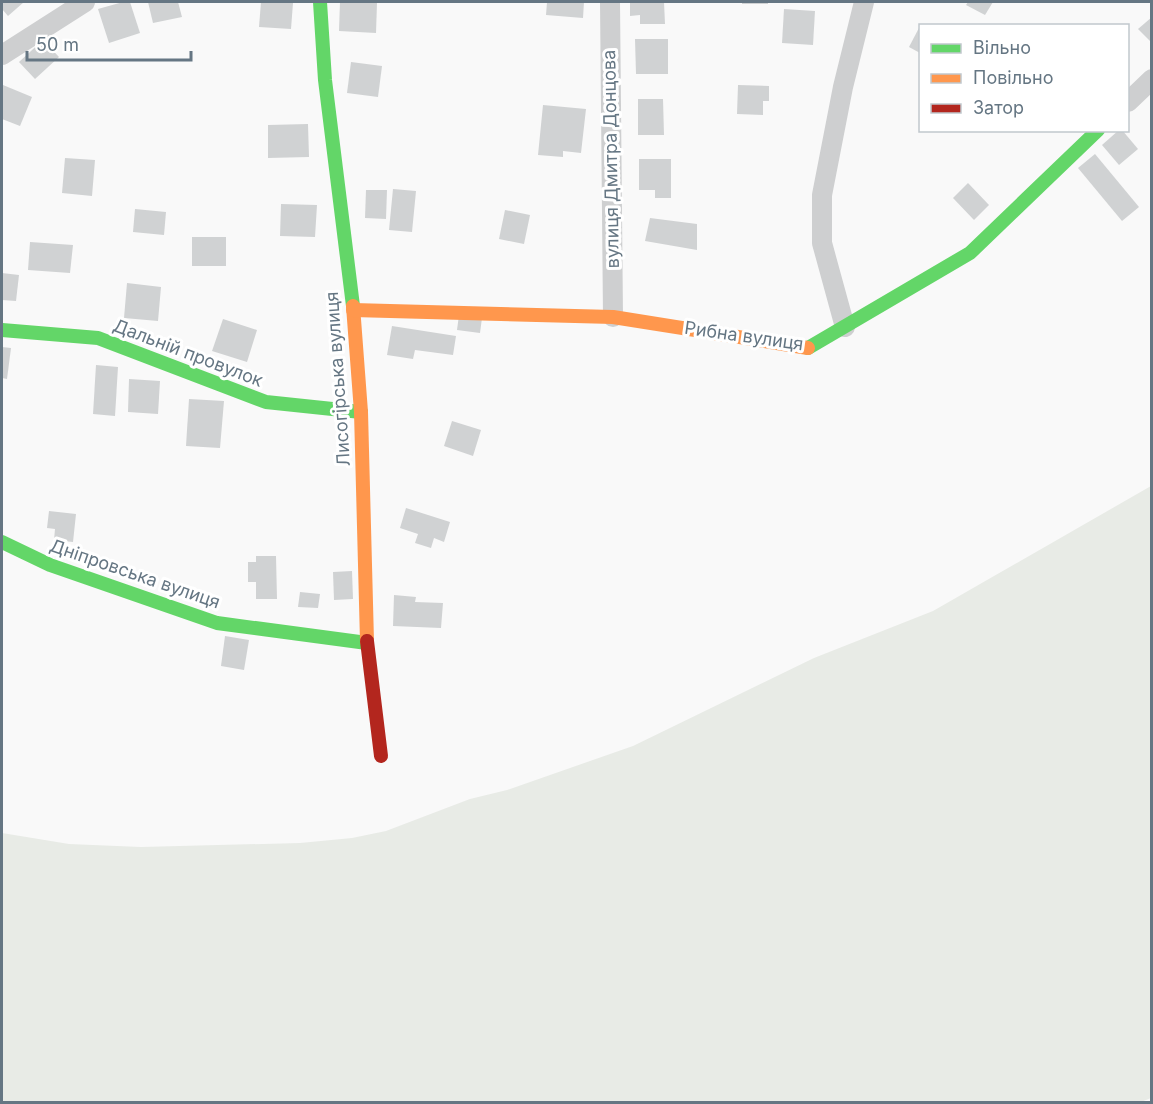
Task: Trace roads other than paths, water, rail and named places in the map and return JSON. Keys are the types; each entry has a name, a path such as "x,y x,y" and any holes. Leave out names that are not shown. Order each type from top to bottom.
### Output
{"street":[{"path":"2,55 85,2"},
{"name":"Лисогірська вулиця","path":"320,2 325,80 353,310 361,412 367,643 381,756"},
{"name":"вулиця Дмитра Донцова","path":"610,2 613,317"},
{"path":"845,327 822,243 822,195 843,87 865,2"},
{"path":"1129,101 1152,79"},
{"name":"Рибна вулиця","path":"353,310 613,317 810,348 970,254 1096,132"},
{"name":"Дальній провулок","path":"2,330 98,338 266,402 361,412"},
{"name":"Дніпровська вулиця","path":"2,542 50,565 217,623 367,643"}]}
